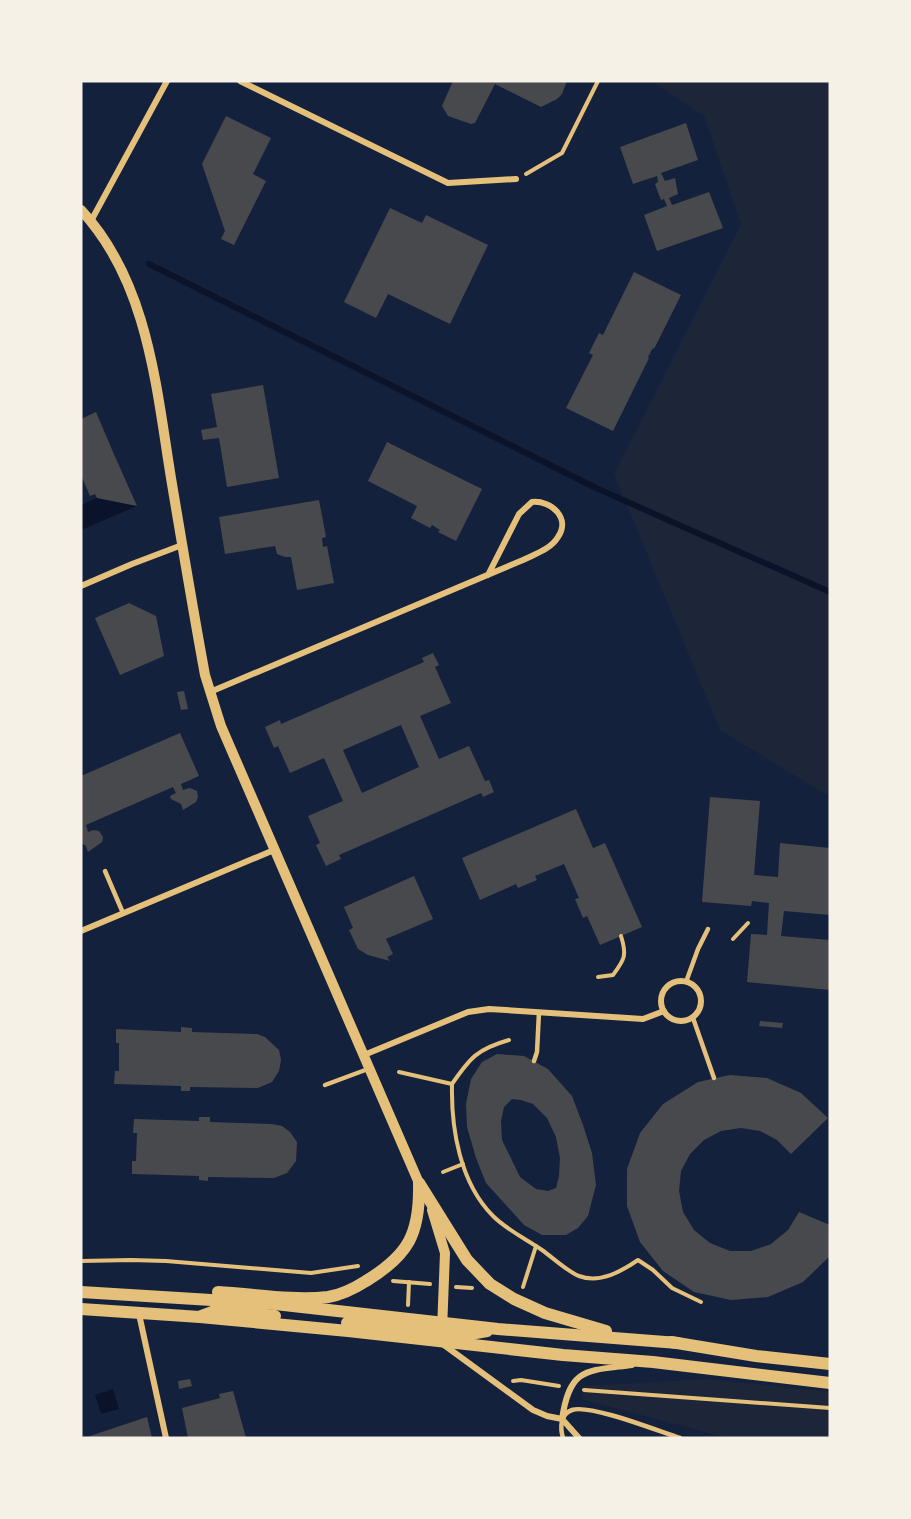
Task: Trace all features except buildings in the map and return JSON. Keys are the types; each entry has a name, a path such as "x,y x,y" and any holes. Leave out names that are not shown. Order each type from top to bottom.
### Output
{"main road":[{"path":"133,1294 171,1290 304,1298 331,1297 356,1287 401,1255 414,1232 419,1209 419,1182"},
{"path":"419,1182 467,1260 490,1284 514,1299 545,1313 595,1329 756,1356 830,1364"},
{"path":"81,1292 274,1304 442,1333 830,1383"},
{"path":"81,1309 200,1317 217,1310 442,1333 498,1329 678,1343"}],"street":[{"path":"91,221 167,81"},
{"path":"240,81 448,183 516,179"},
{"path":"81,210 91,221 122,268 145,333 210,692 220,726 435,1217 445,1253 442,1333 533,1410 562,1419 579,1438"},
{"path":"210,692 488,575 523,560 550,546 560,536 562,521 550,504 540,501 531,502 519,514 488,575"},
{"path":"81,586 182,545"},
{"path":"81,931 274,850"},
{"path":"686,982 697,989 700,994 701,1008 693,1018 687,1021 674,1020 664,1011 661,998 673,983 686,982"},
{"path":"364,1054 468,1012 489,1009 643,1019 664,1011"},
{"path":"139,1314 166,1438"},
{"path":"562,1419 570,1388 583,1374 595,1369 653,1362"}],"lane":[{"path":"105,871 123,913"},
{"path":"686,982 708,929"},
{"path":"534,1061 537,1052 539,1012"},
{"path":"693,1018 714,1078"},
{"path":"325,1085 370,1068"},
{"path":"563,1438 562,1419 568,1411 574,1410 597,1412 680,1438"}],"path":[{"path":"516,179 562,153 598,81"},
{"path":"733,939 748,923"},
{"path":"598,977 613,975 622,963 625,951 621,936"},
{"path":"509,1040 489,1045 469,1060 452,1084 455,1133 463,1164 478,1197 494,1217 579,1276 604,1278 638,1260 653,1270 672,1288 701,1302"},
{"path":"399,1072 452,1084"},
{"path":"443,1172 463,1164"},
{"path":"522,1288 536,1245"},
{"path":"81,1262 166,1261 312,1273 366,1264"}],"shaded area":[{"path":"651,81 830,81 830,797 720,730 614,474 741,224 704,116"},
{"path":"97,498 137,506 81,530 81,505"},
{"path":"707,1379 830,1392 830,1438 727,1438 581,1399 584,1386"},
{"path":"113,1389 119,1409 101,1414 95,1395"}],"waterway":[{"path":"149,264 596,488 830,592"}]}
